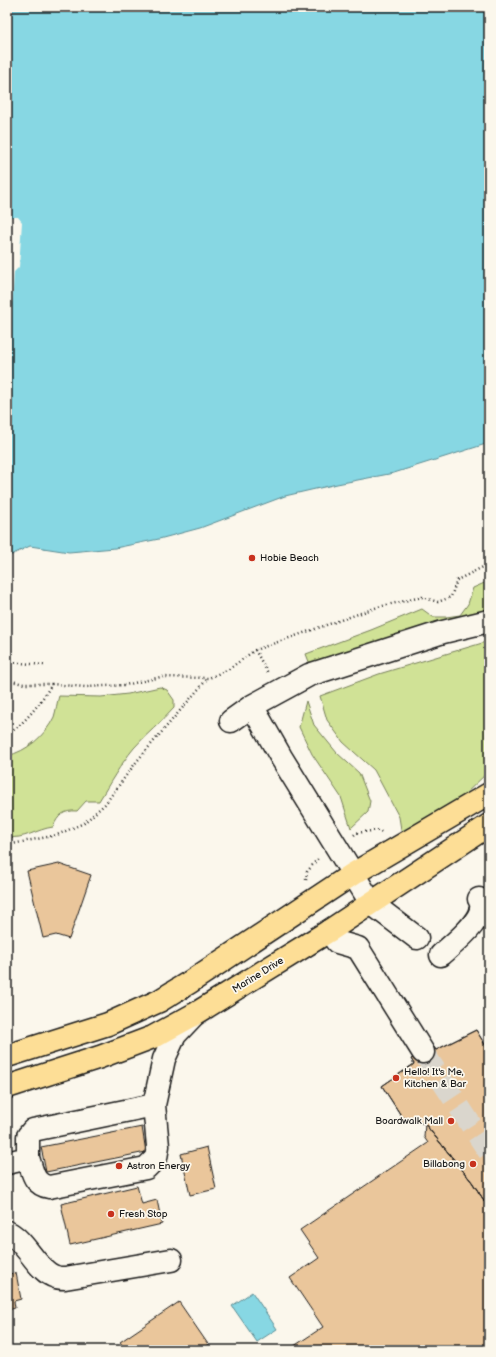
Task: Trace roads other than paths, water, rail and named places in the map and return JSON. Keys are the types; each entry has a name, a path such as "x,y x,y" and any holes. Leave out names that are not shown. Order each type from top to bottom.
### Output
{"main road":[{"path":"7,1056 108,1024 158,1001 209,970 353,874 489,794"},
{"name":"Marine Drive","path":"7,1087 153,1037 195,1014 329,931 489,825"}],"street":[{"path":"231,721 252,706 309,675 443,632 489,620"},
{"path":"252,706 281,757 371,903 418,938"},
{"path":"441,955 473,924 481,912 479,899"},
{"path":"329,931 337,942 358,948 423,1052"},
{"path":"154,1106 33,1130 28,1136 28,1158 35,1179 43,1186 49,1187 146,1168 156,1158 158,1146 154,1106 164,1059 175,1035 195,1014"},
{"path":"7,1163 28,1158"},
{"path":"7,1232 17,1238 41,1267 55,1277 65,1278 171,1260"}],"water":[{"path":"7,7 489,7 489,443 394,473 285,496 200,528 159,539 115,548 69,552 30,546 7,557"},
{"path":"252,1292 277,1329 257,1342 232,1306"}],"tunnel":[{"path":"423,1052 489,1152"}],"place":[{"name":"Hobie Beach","path":"252,558"},
{"name":"Hello! It's Me, Kitchen & Bar","path":"396,1078"},
{"name":"Boardwalk Mall","path":"451,1121"},
{"name":"Billabong","path":"473,1164"},
{"name":"Astron Energy","path":"119,1166"},
{"name":"Fresh Stop","path":"111,1214"}]}
